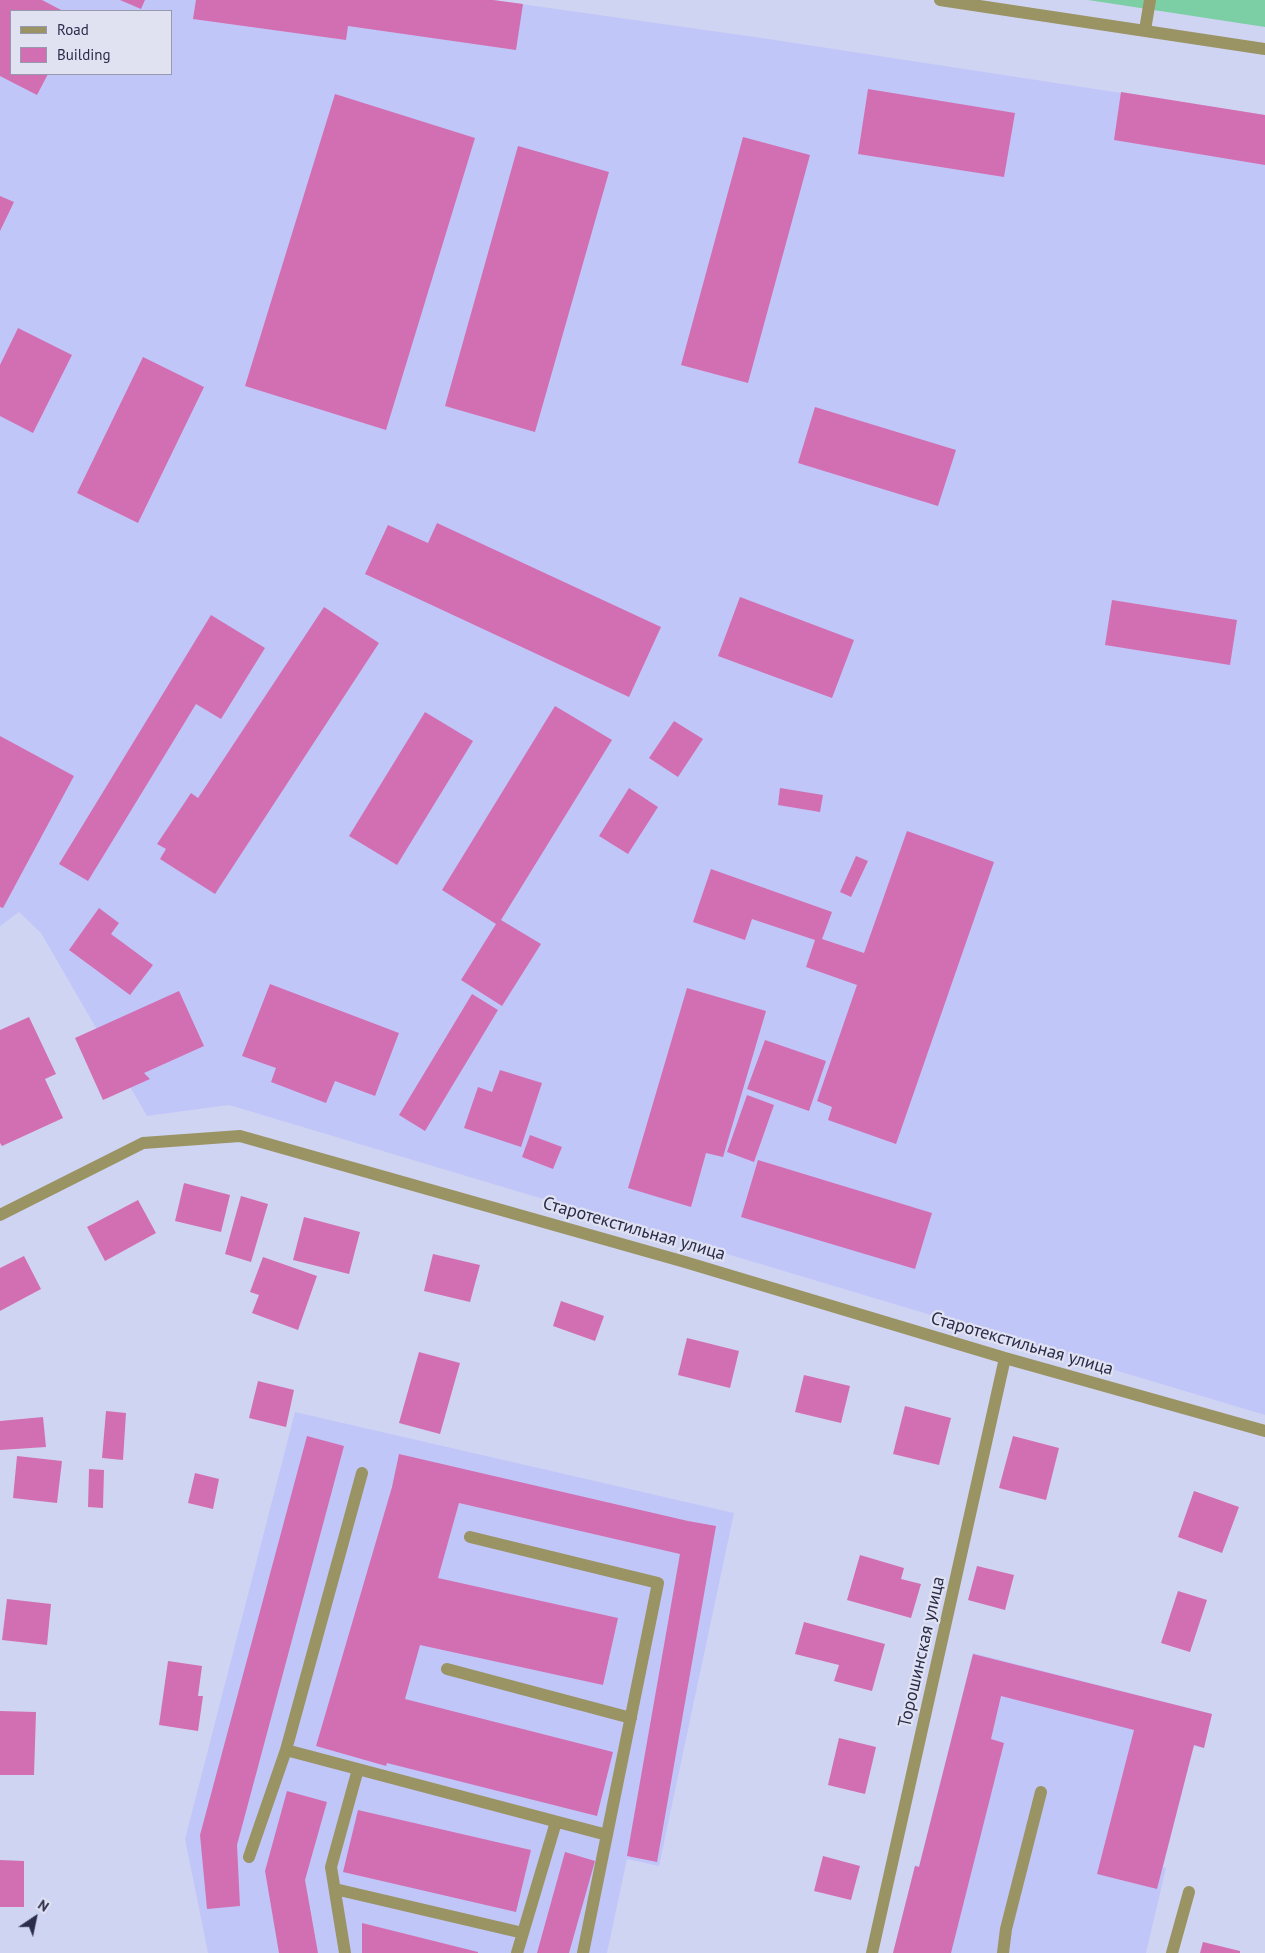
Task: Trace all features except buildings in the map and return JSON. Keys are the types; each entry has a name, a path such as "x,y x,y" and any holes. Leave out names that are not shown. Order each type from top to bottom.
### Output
{"street":[{"path":"940,0 1265,49"},
{"path":"1145,30 1150,0"},
{"name":"Старотекстильная улица","path":"0,1215 143,1143 240,1136 694,1264 1005,1358 1265,1431"},
{"name":"Торошинская улица","path":"872,1953 1005,1358"},
{"path":"249,1858 286,1750 362,1472"},
{"path":"470,1537 658,1582 583,1953"},
{"path":"447,1669 631,1718"},
{"path":"286,1750 607,1835"},
{"path":"345,1953 331,1867 358,1769"},
{"path":"1003,1953 1006,1929 1041,1792"},
{"path":"517,1953 556,1822"},
{"path":"335,1889 523,1933"},
{"path":"1172,1953 1189,1892"}],"shaded area":[{"path":"0,0 493,0 762,38 1265,115 1265,1415 229,1105 147,1116 41,933 19,912 0,926"},
{"path":"295,1412 734,1513 659,1866 627,1859 607,1953 208,1953 185,1839"},
{"path":"973,1653 1212,1714 1204,1748 1194,1746 1163,1867 1166,1868 1146,1953 893,1953 915,1865 919,1866"}],"green space":[{"path":"1088,0 1265,0 1265,27"}]}
